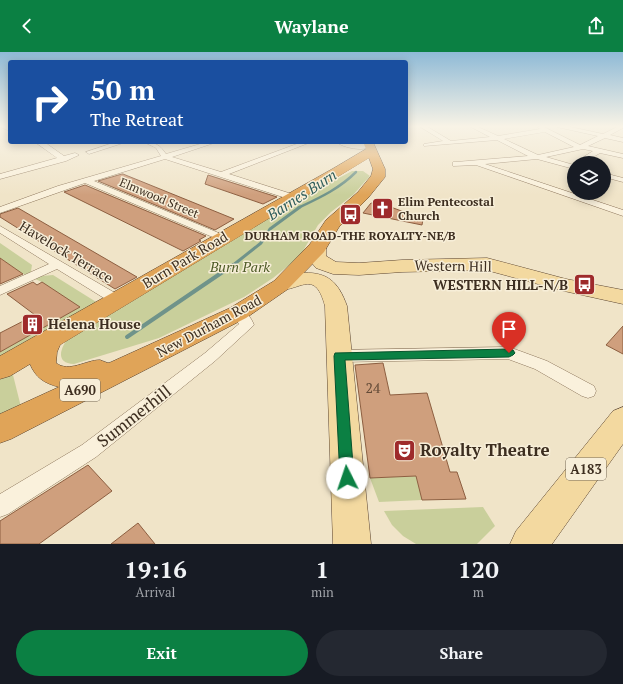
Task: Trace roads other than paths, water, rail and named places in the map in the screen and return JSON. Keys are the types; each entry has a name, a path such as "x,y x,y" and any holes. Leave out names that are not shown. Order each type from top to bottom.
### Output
{"highway":[{"name":"Burn Park Road","path":"0,369 292,197 339,172 363,149"},
{"path":"369,149 374,155 379,169 378,177"},
{"path":"339,172 350,169 363,169 373,172 378,177"},
{"name":"New Durham Road","path":"0,428 238,313 281,285 317,248 332,224 363,195 378,177"},
{"name":"A690","path":"52,338 44,349 42,363 45,369 50,373 65,377 91,374 161,351"}],"main road":[{"name":"Western Hill","path":"317,248 316,254 323,264 333,268 359,269 487,264 564,285 623,297"},
{"path":"356,536 339,356 336,306 338,285 341,278 359,269"},
{"path":"281,285 297,279 318,281 329,288 336,306"},
{"name":"A183","path":"529,544 623,420"}],"street":[{"path":"50,149 63,159"},
{"path":"89,152 99,149"},
{"path":"159,149 165,157 292,197"},
{"path":"0,210 191,149"},
{"path":"220,175 289,149"},
{"path":"521,149 537,157 567,163"},
{"path":"456,164 537,157 572,149"},
{"path":"590,149 623,156"},
{"path":"590,156 599,151"},
{"path":"0,177 75,156"},
{"path":"473,163 623,213"},
{"path":"611,177 623,180"},
{"name":"Elmwood Street","path":"87,181 222,238"},
{"name":"Havelock Terrace","path":"1,231 117,300"},
{"path":"0,291 57,264"},
{"name":"Summerhill","path":"0,506 89,451 210,357 247,325 245,320 238,313"},
{"path":"339,356 509,353 541,365 588,391"}],"waterway":[{"name":"Barnes Burn","path":"300,207 336,188 356,172"},
{"name":"Barnes Burn","path":"232,266 261,243 270,229 300,207"},
{"name":"Barnes Burn","path":"127,337 233,265"}],"place":[{"name":"Elim Pentecostal Church","path":"382,209"},
{"name":"DURHAM ROAD-THE ROYALTY-NE/B","path":"350,215"},
{"name":"WESTERN HILL-N/B","path":"584,285"},
{"name":"Helena House","path":"33,324"},
{"name":"Royalty Theatre","path":"405,450"}],"park label":[{"name":"Burn Park","path":"240,267"}]}
